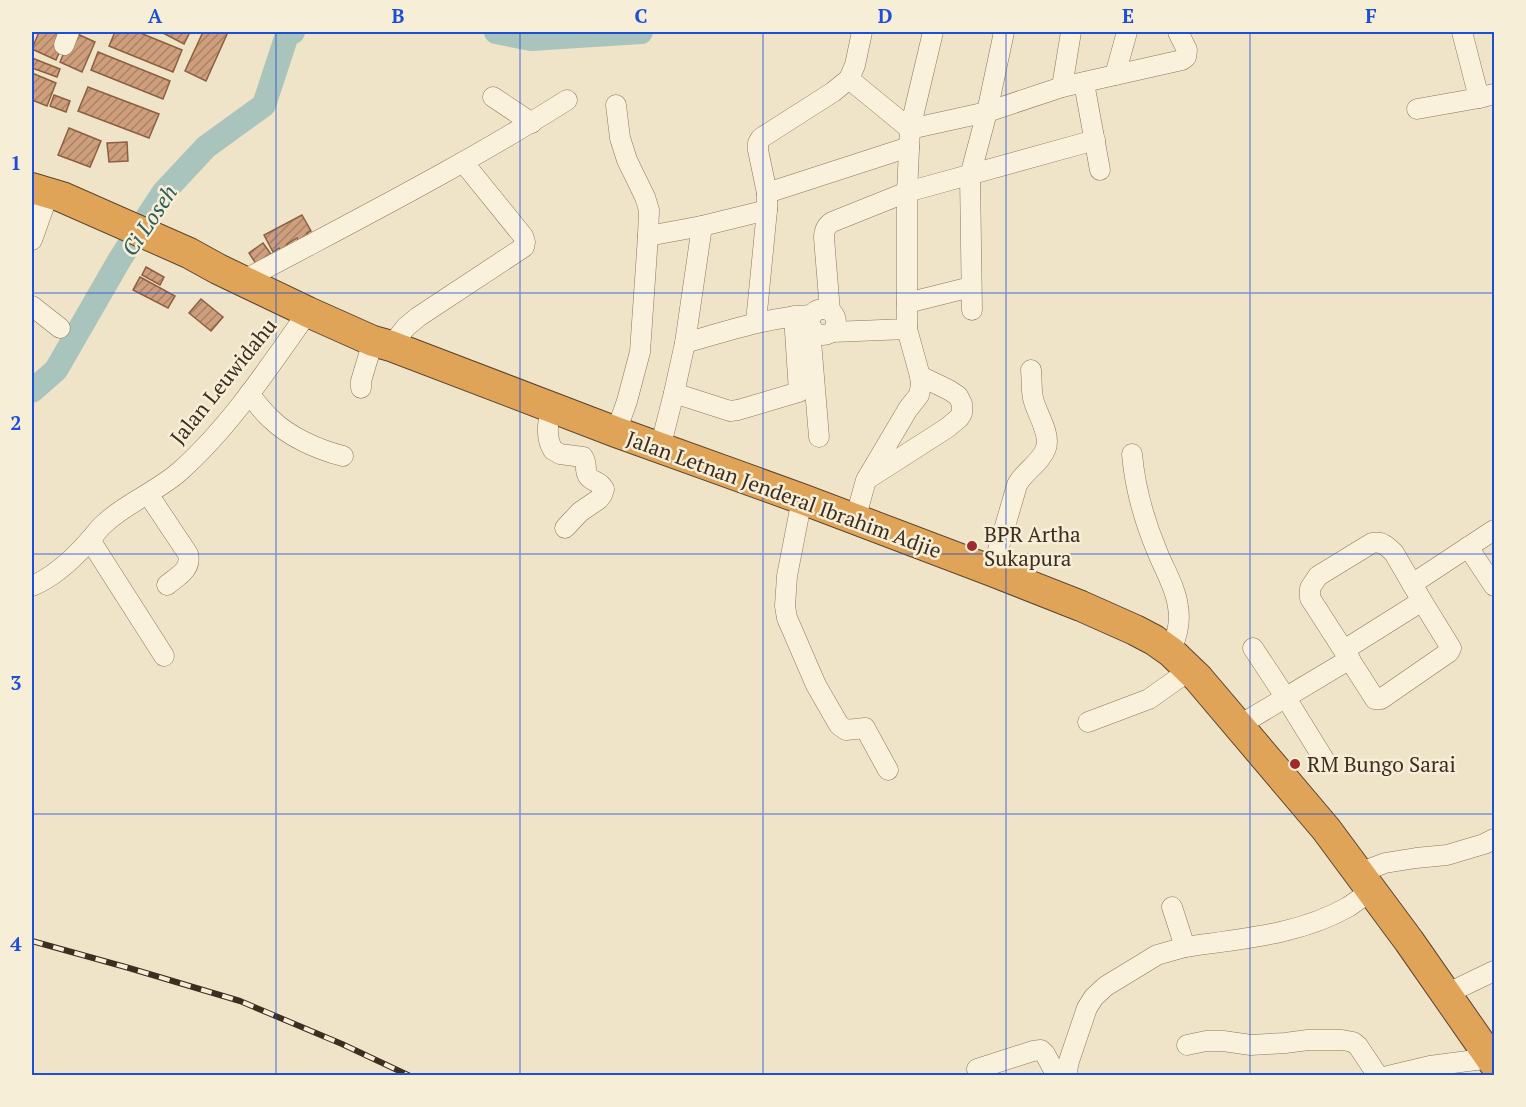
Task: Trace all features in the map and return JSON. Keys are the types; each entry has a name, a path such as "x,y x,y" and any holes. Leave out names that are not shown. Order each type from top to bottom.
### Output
{"highway":[{"name":"Jalan Letnan Jenderal Ibrahim Adjie","path":"48,193 189,253 308,312 382,343 992,571 1136,630 1181,661 1326,829 1493,1061"}],"street":[{"path":"756,322 767,201 758,144 761,138 833,92 849,79 855,65 862,32"},
{"path":"855,520 867,480 908,409 919,395 921,385 907,329 907,192 909,138 933,32"},
{"path":"972,310 970,176 987,112 1004,32"},
{"path":"1062,87 1071,32"},
{"path":"1115,75 1127,32"},
{"path":"648,236 702,226 767,201 909,138 1062,87 1182,60 1186,57 1187,50 1178,32"},
{"path":"1418,109 1487,96 1462,32"},
{"path":"849,79 909,138"},
{"path":"1084,82 1100,170"},
{"path":"493,97 532,123"},
{"path":"243,280 463,162 532,123 567,100"},
{"path":"616,105 620,138 649,210 640,352 616,432"},
{"path":"819,437 808,389 812,318 824,232 827,225 907,192 1095,140"},
{"path":"361,388 382,343 402,332 418,317 524,247 524,236 463,162"},
{"path":"32,240 48,193"},
{"path":"660,448 685,343 702,226"},
{"path":"907,303 971,287"},
{"path":"32,306 60,328"},
{"name":"Jalan Leuwidahu","path":"32,586 54,573 90,540 103,524 181,470 249,394 308,312"},
{"path":"685,343 756,322 812,318 836,319 832,332 907,329"},
{"path":"992,571 1017,485 1046,450 1045,428 1032,396 1031,370"},
{"path":"867,480 947,428 962,413 962,404 958,396 920,376"},
{"path":"674,393 730,411 808,389"},
{"path":"249,394 272,420 297,439 343,456"},
{"path":"551,408 548,439 553,450 583,457 588,476 600,483 604,489 599,500 580,512 565,528"},
{"path":"1088,722 1149,699 1181,661 1177,634 1179,607 1145,520 1138,494 1132,454"},
{"path":"148,494 190,559 186,569 167,585"},
{"path":"802,499 787,576 785,606 787,618 816,685 839,725 846,729 865,728 888,770"},
{"path":"1238,726 1287,698 1347,655 1468,547 1494,530"},
{"path":"90,540 164,656"},
{"path":"1378,542 1389,547 1394,553 1417,593 1451,650 1381,699 1375,699 1310,597 1310,588 1318,576 1372,543 1378,542"},
{"path":"1468,547 1494,586"},
{"path":"1253,648 1287,698 1324,760"},
{"path":"1066,1076 1087,1008 1094,997 1106,986 1157,956 1185,947 1267,936 1305,925 1346,908 1365,882 1385,863 1447,855 1494,839"},
{"path":"1172,907 1185,947"},
{"path":"1446,994 1494,970"},
{"path":"1187,1045 1206,1041 1251,1045 1308,1040 1342,1040 1353,1042 1358,1046 1378,1076"},
{"path":"977,1069 1041,1050 1057,1076"},
{"path":"1388,1076 1430,1066 1493,1061"}],"building":[{"path":"39,32 57,32 66,36 56,60 32,49"},
{"path":"73,32 95,42 82,72 60,62"},
{"path":"115,32 138,32 182,50 173,72 109,46"},
{"path":"164,32 190,32 184,44"},
{"path":"203,32 228,32 206,81 185,71"},
{"path":"98,52 170,81 163,99 91,70"},
{"path":"32,58 60,69 57,77 32,68"},
{"path":"32,73 56,83 47,106 32,100"},
{"path":"88,87 159,114 149,138 78,111"},
{"path":"54,95 70,101 66,112 50,106"},
{"path":"69,128 101,141 90,167 58,155"},
{"path":"127,142 128,161 109,162 107,143"},
{"path":"302,215 311,231 307,233 309,238 299,243 297,238 287,244 289,248 281,252 279,248 273,252 264,235"},
{"path":"263,243 273,257 258,267 249,253"},
{"path":"146,267 164,277 160,285 142,275"},
{"path":"140,277 175,296 168,308 133,290"},
{"path":"201,299 223,317 211,331 189,313"}],"waterway":[{"name":"Ci Loseh","path":"32,391 56,370 120,259 163,193 206,147 264,105 287,35 293,32"},
{"name":"Ci Loseh","path":"496,32 531,39 641,32"}],"railway":[{"path":"32,941 240,1001 342,1044 410,1076"}],"place":[{"name":"BPR Artha Sukapura","path":"972,546"},
{"name":"RM Bungo Sarai","path":"1295,764"}]}
